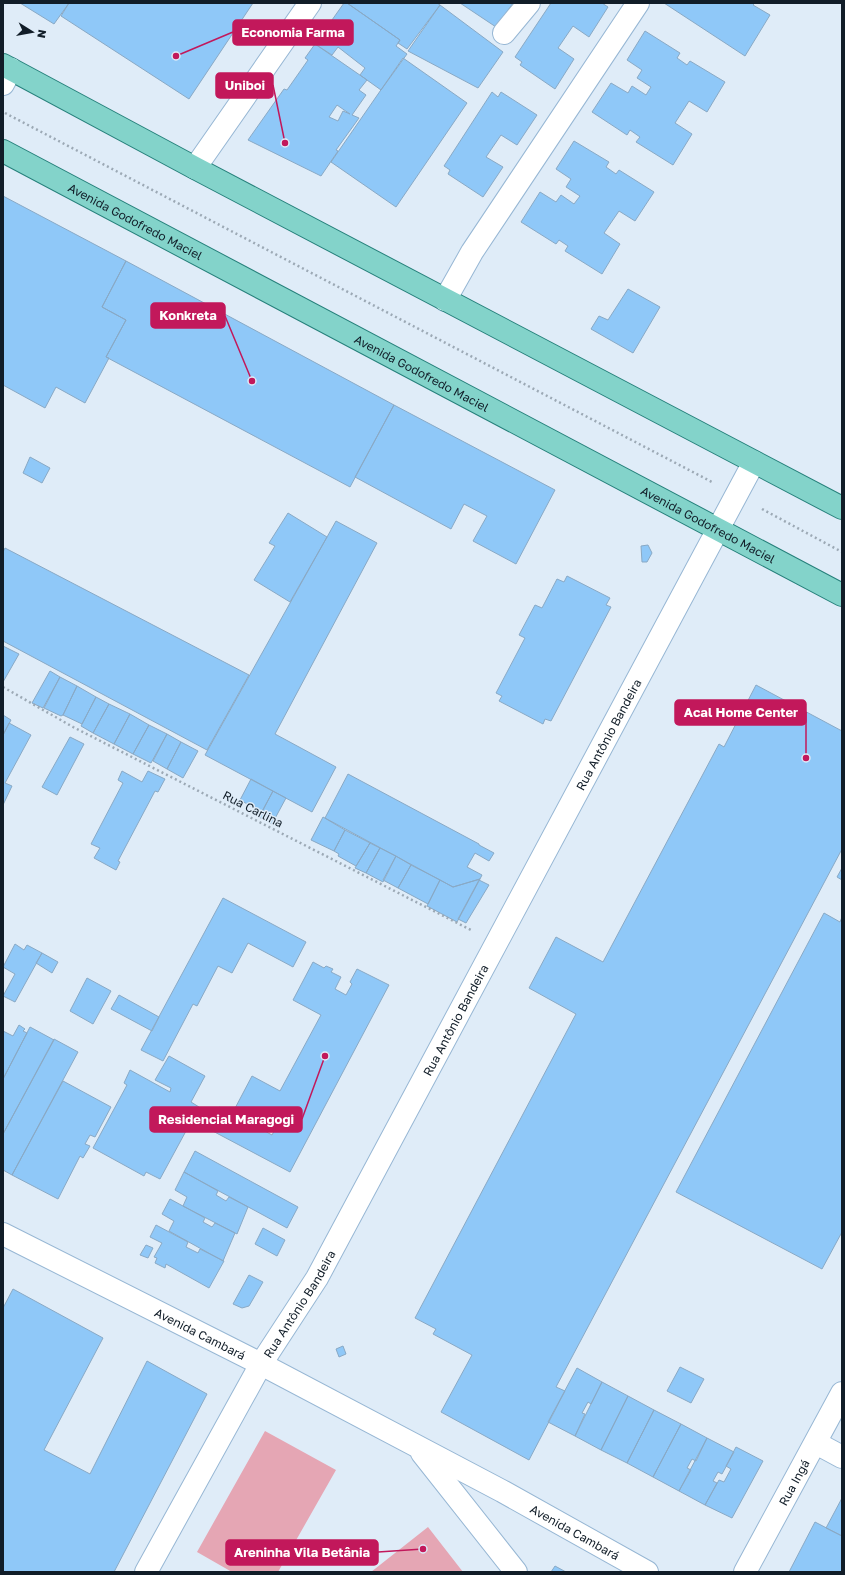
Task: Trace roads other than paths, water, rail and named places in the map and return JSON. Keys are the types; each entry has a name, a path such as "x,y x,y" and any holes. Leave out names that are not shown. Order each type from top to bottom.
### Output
{"main road":[{"path":"6,73 195,168 842,508"},
{"name":"Avenida Godofredo Maciel","path":"3,151 842,595"}],"street":[{"path":"195,168 310,3"},
{"path":"504,34 529,3"},
{"path":"445,300 472,252 638,3"},
{"name":"Rua Antônio Bandeira","path":"146,1572 261,1364 317,1278 717,528 754,462"},
{"name":"Avenida Cambará","path":"3,1234 261,1364 502,1491 647,1572"},
{"name":"Rua Ingá","path":"746,1572 842,1393"},
{"path":"816,1443 842,1457"},
{"path":"417,1447 516,1572"},
{"path":"478,1523 476,1510 480,1496 489,1490 502,1491"}],"place":[{"name":"Economia Farma","path":"176,56"},
{"name":"Uniboi","path":"285,143"},
{"name":"Konkreta","path":"252,381"},
{"name":"Acal Home Center","path":"806,758"},
{"name":"Residencial Maragogi","path":"325,1056"},
{"name":"Areninha Vila Betânia","path":"423,1549"}]}
